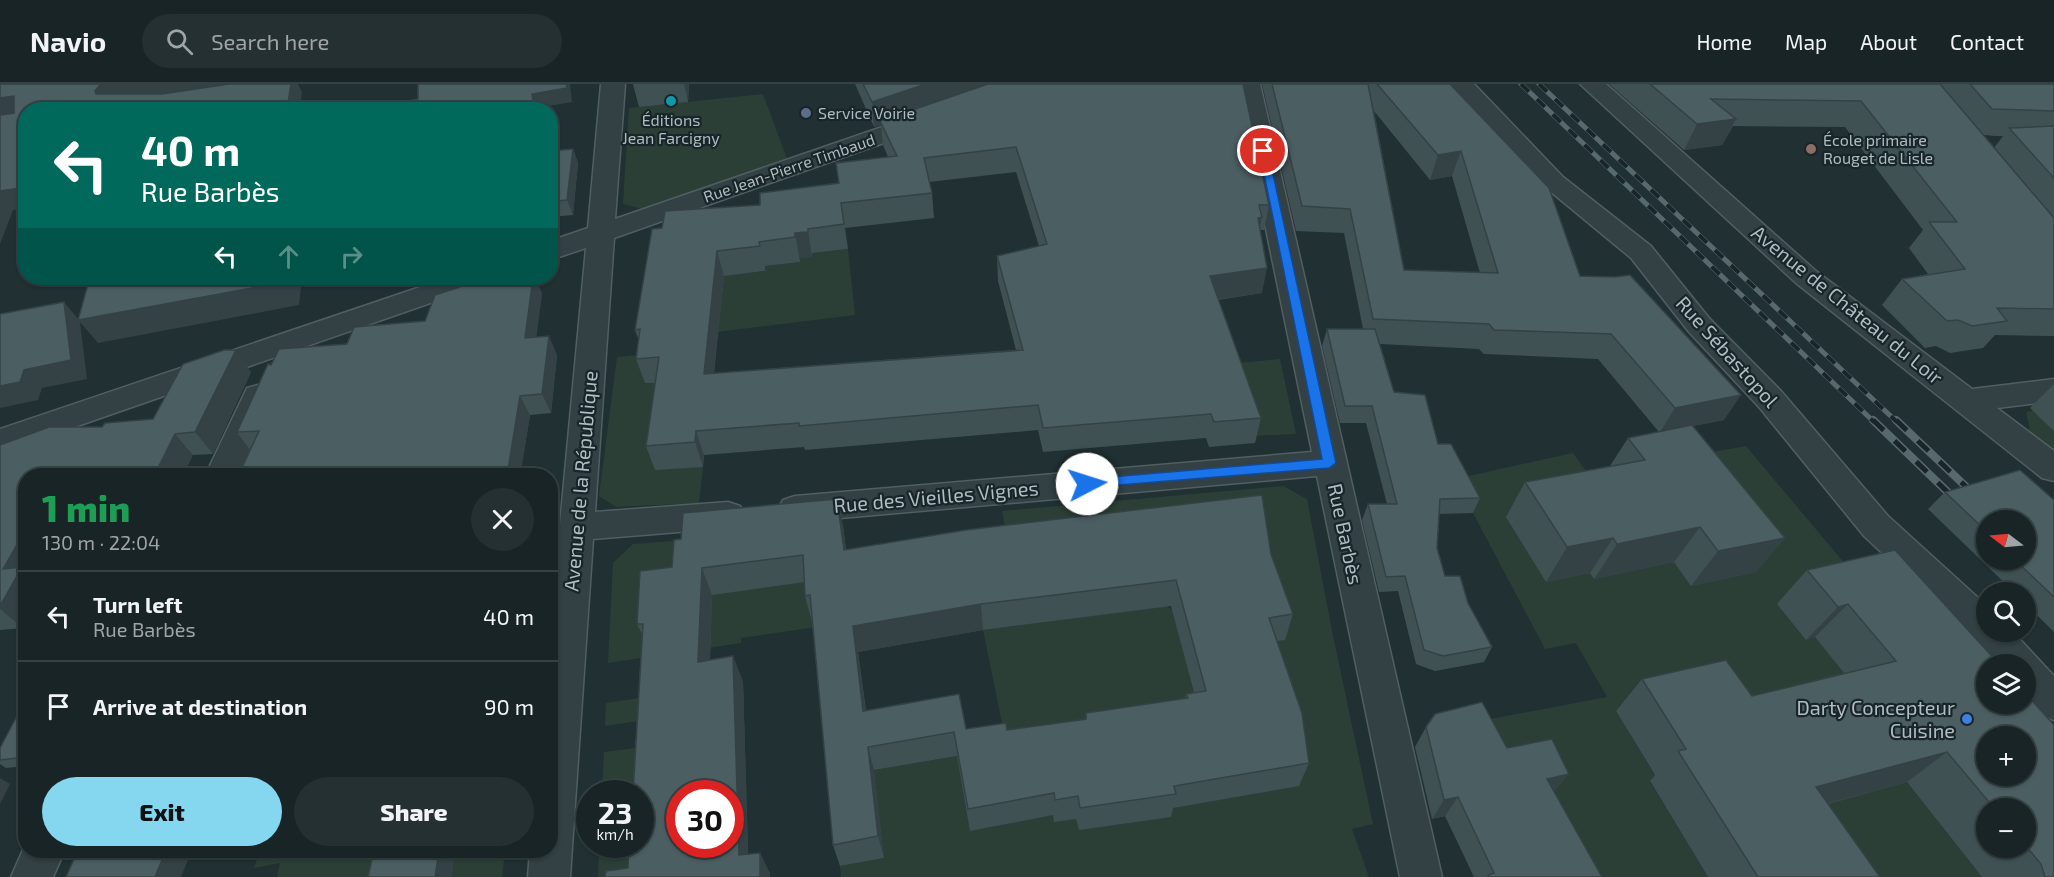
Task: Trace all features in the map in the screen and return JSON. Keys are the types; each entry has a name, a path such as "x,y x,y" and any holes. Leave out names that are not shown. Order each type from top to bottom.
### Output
{"street":[{"name":"Avenue de la République","path":"558,769 613,84"},
{"name":"Rue Barbès","path":"1248,84 1421,877"},
{"name":"Rue Sébastopol","path":"1461,84 1554,182 1641,252 1699,325 1770,399 1876,526 1976,619"},
{"name":"Avenue de Château du Loir","path":"1592,84 1806,277 2054,469"},
{"name":"Rue Jean-Pierre Timbaud","path":"558,248 942,114"},
{"path":"0,441 456,285"},
{"path":"224,468 282,345"},
{"path":"1965,401 2054,390"},
{"name":"Rue des Vieilles Vignes","path":"578,528 1329,463"},
{"path":"1999,642 2011,654"},
{"path":"2036,683 2054,703"},
{"path":"32,877 40,858"},
{"name":"Avenue de la République","path":"549,877 551,858"}],"green space":[{"path":"763,94 787,159 643,209 623,204 629,108"},
{"path":"848,249 855,315 717,332 722,276 765,271 765,266 800,262 800,258 812,257 812,253"},
{"path":"649,354 698,379 703,467 699,503 616,507 599,496 617,357"},
{"path":"1280,359 1296,434 1253,436 1228,364"},
{"path":"2054,407 2054,452 2031,435 2026,412"},
{"path":"1746,446 1862,584 1805,640 1815,637 1859,691 1616,711 1657,779 1650,782 1708,877 1575,877 1513,764 1469,723 1607,697 1576,643 1545,649 1455,479 1573,453 1588,474"},
{"path":"1283,486 1307,499 1373,824 1352,829 1369,877 841,877 840,866 884,858 874,770 957,756 1022,821 983,630 1166,606 1193,621 1285,639 1010,552 1002,511"},
{"path":"714,538 809,581 812,621 817,621 817,627 741,638 741,643 608,663 613,563 633,544"},
{"path":"673,693 652,719 605,726 606,703"},
{"path":"651,746 649,780 603,780 604,752"},
{"path":"1907,782 1982,877 1822,877 1792,806"},
{"path":"258,858 395,858 387,877 277,877 280,863 254,868"},
{"path":"455,858 504,858 502,877 452,877"},
{"path":"599,858 644,858 643,877 598,877"}],"building":[{"path":"0,84 103,84 95,91 96,94 162,94 229,84 291,84 288,102 18,102 18,188 0,191 0,115 14,113 14,96 0,98"},
{"path":"418,84 566,84 567,88 532,94 533,102 402,102 418,99"},
{"path":"863,84 926,84 872,102"},
{"path":"988,84 1243,84 1269,205 1259,205 1262,217 1258,218 1267,268 1210,276 1261,418 1214,422 1211,414 1043,428 1038,405 799,426 799,423 696,431 695,442 646,446 659,357 636,359 640,329 635,330 652,229 662,228 665,211 760,205 760,193 839,183 836,163 897,156 880,121","holes":["1016,147 1047,244 997,256 1023,350 704,374 717,251 760,246 759,242 795,237 795,233 808,232 808,229 844,224 841,203 932,193 924,158"]},
{"path":"1272,84 1368,84 1404,270 1498,273 1461,151 1438,155 1377,84 1450,84 1549,188 1580,276 1630,275 1741,395 1675,408 1611,334 1494,330 1489,324 1373,319 1350,209 1302,206"},
{"path":"1650,84 1940,84 2054,218 2054,309 1997,308 2007,321 1972,326 1958,320 1947,321 1902,279 1965,269 1929,222 1957,222 1861,101 1711,99 1736,119 1697,124"},
{"path":"1970,84 2054,84 2054,111 1992,109"},
{"path":"2054,126 2054,178 2009,128"},
{"path":"573,149 567,200 558,201 558,150"},
{"path":"88,285 268,285 78,320"},
{"path":"460,285 532,285 525,338 549,336 542,394 520,396 508,468 242,468 259,431 237,432 268,364 271,365 279,349 347,344 354,327 425,321 435,295 460,287"},
{"path":"64,302 71,360 24,370 20,382 0,386 0,314"},
{"path":"1327,329 1375,329 1394,392 1425,395 1438,444 1451,444 1480,498 1440,499 1437,548 1445,576 1460,576 1468,603 1492,647 1443,656 1424,650 1405,576 1386,577 1368,504 1397,504 1372,406 1345,406"},
{"path":"224,350 236,350 195,432 175,434 158,468 18,468 18,543 3,569 18,567 18,574 0,606 0,445 49,427 102,427 105,423 153,419 183,364"},
{"path":"1692,425 1785,538 1718,551 1700,527 1617,544 1613,538 1567,547 1525,482 1645,460 1628,438"},
{"path":"2020,470 2054,500 2054,597 2026,570 2036,570 2036,510 1976,510 1976,521 1945,492"},
{"path":"1262,495 1271,554 1293,614 1269,618 1302,713 1309,763 1174,786 1176,794 1080,808 1078,796 1055,800 1054,793 968,809 954,732 868,747 878,836 833,845 810,595 805,596 803,555 702,568 698,662 733,656 737,780 666,780 666,858 744,858 744,855 760,853 760,877 605,877 606,871 628,868 628,858 654,858 654,780 634,780 643,624 637,624 640,571 672,567 674,540 681,539 683,513 837,499 844,550 966,530","holes":["1176,580 1206,691 1186,694 1188,698 1086,713 1086,719 1007,730 1006,723 966,729 959,694 863,711 853,626 981,604"]},
{"path":"1895,550 1976,639 1976,642 1979,642 1990,654 1976,654 1976,714 2036,714 2036,705 2054,725 2054,877 2045,877 2041,864 2036,858 2036,798 1986,798 1947,752 1816,787 1880,877 1758,877 1678,751 1686,749 1642,679 1726,660 1752,696 1896,661 1848,604 1838,607 1807,570"},
{"path":"1482,702 1507,748 1552,739 1569,774 1547,779 1602,877 1489,877 1488,875 1494,873 1458,797 1444,800 1426,727 1435,714"},
{"path":"18,714 18,758 0,760 0,748"},
{"path":"74,858 163,858 155,877 66,877"},
{"path":"372,858 438,858 435,877 368,877"}],"railway":[{"path":"1521,84 1874,422"},
{"path":"1539,84 1897,422"},
{"path":"1873,420 1958,502"},
{"path":"1896,420 1990,510"}],"place":[{"name":"Éditions Jean Farcigny","path":"671,101"},
{"name":"Service Voirie","path":"806,113"},
{"name":"École primaire Rouget de Lisle","path":"1811,149"},
{"name":"Darty Concepteur Cuisine","path":"1967,719"}],"route":[{"path":"1087,484 1329,463 1263,151"}]}
